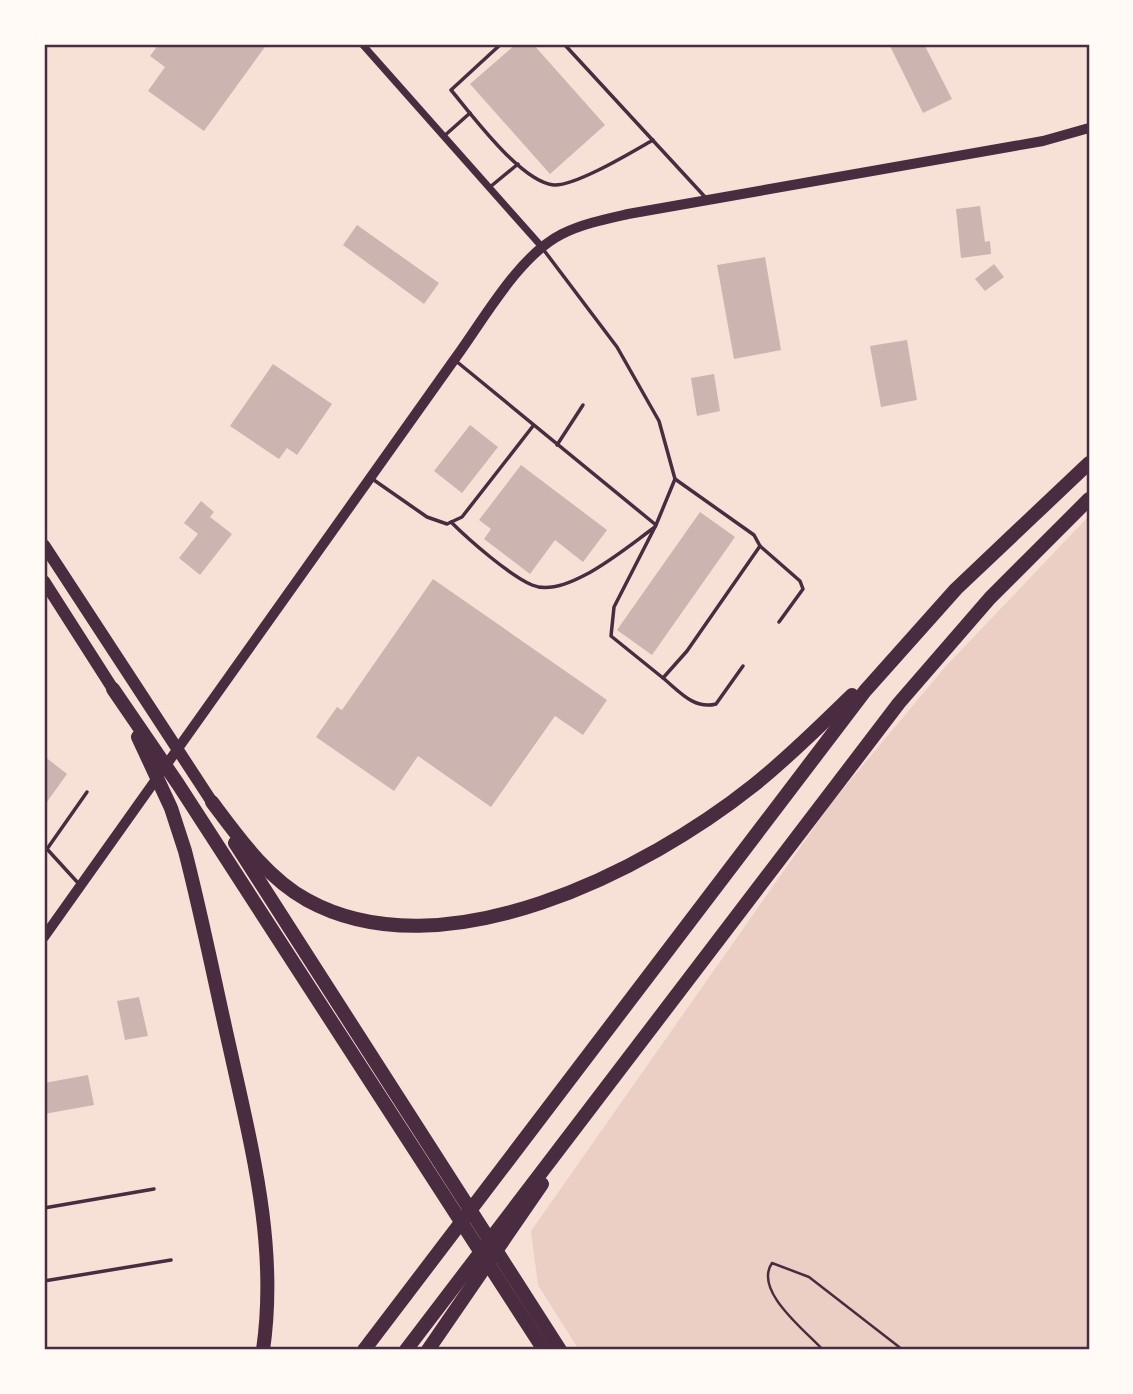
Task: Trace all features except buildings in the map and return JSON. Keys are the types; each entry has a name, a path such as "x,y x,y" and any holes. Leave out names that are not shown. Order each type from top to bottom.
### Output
{"highway":[{"path":"212,802 278,879 326,909 361,920 400,925 458,922 500,914 552,898 619,870 669,844 719,811 794,751 1012,533 1089,463"},
{"path":"407,1350 906,694 990,598 1089,499"},
{"path":"44,545 212,802 435,1168 521,1302 560,1350"},
{"path":"44,582 151,753 178,784 435,1168"},
{"path":"364,1350 809,761 925,622"},
{"path":"151,753 190,873 262,1200 268,1291 263,1350"},
{"path":"428,1350 516,1226 571,1132"},
{"path":"521,1302 544,1350"}],"street":[{"path":"362,44 542,247"},
{"path":"44,937 454,360 517,274 542,247 562,234 598,221 1043,141 1089,128"}],"lane":[{"path":"501,44 451,90 528,175 554,185 590,174 653,140"},
{"path":"564,44 707,200"},
{"path":"443,137 470,113"},
{"path":"489,188 517,164"},
{"path":"542,247 623,358 659,422 675,479 656,525 614,607 611,636 693,702 706,707 716,704 743,666"},
{"path":"454,360 656,525"},
{"path":"557,445 583,405"},
{"path":"371,478 427,517 447,524 462,517 533,426"},
{"path":"675,479 754,535 760,546 800,581 803,589 779,622"},
{"path":"451,522 533,586 556,586 586,575 656,525"},
{"path":"663,678 687,651 760,546"},
{"path":"81,885 47,849 87,792"},
{"path":"44,1208 154,1189"},
{"path":"44,1281 171,1260"}],"path":[{"path":"823,1350 771,1292 768,1271 772,1263 809,1277 903,1350"}],"shaded area":[{"path":"1089,516 1089,1350 579,1350 538,1285 531,1231 832,802 946,666"}]}
